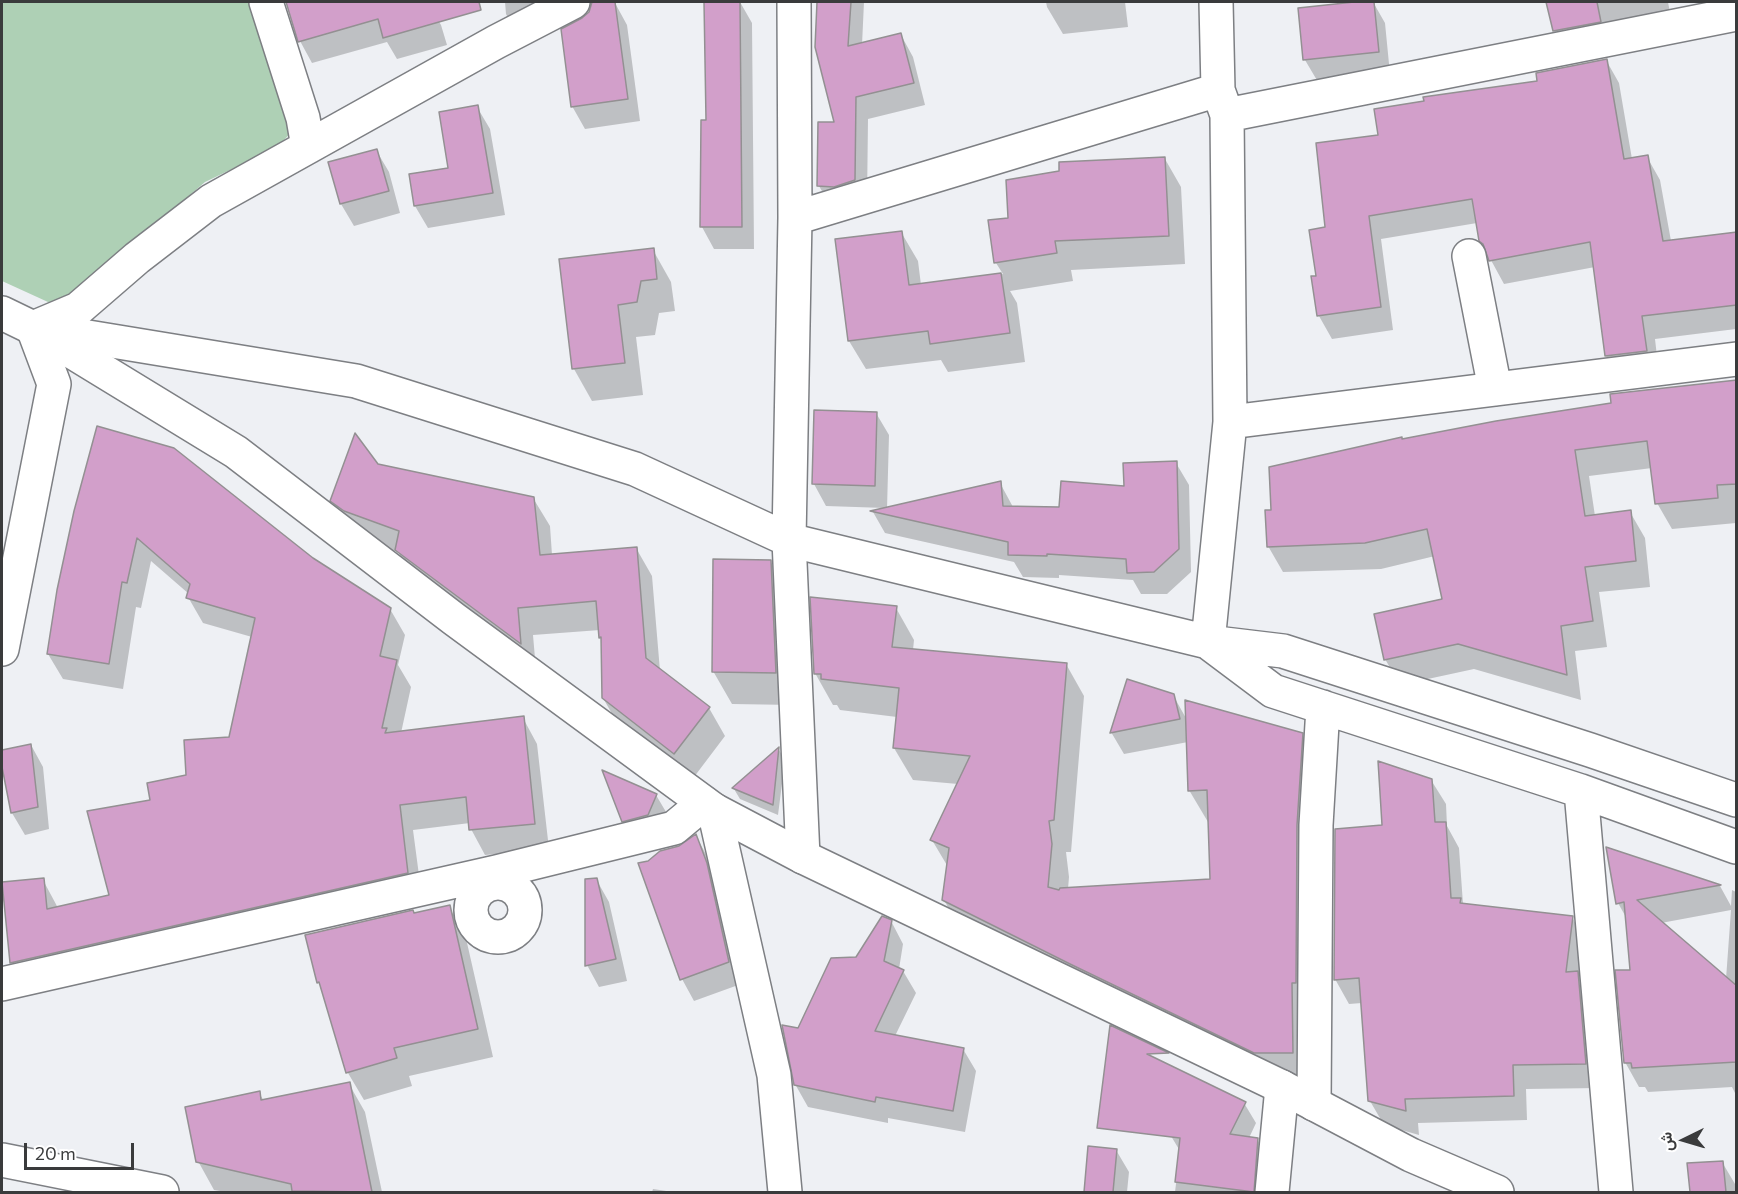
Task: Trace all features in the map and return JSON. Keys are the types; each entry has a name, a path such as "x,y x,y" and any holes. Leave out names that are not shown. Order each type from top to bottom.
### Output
{"street":[{"path":"266,2 303,118 308,147"},
{"path":"33,328 78,309 137,258 211,201 527,25 573,2"},
{"path":"794,2 795,218 789,540 803,857"},
{"path":"1208,642 1230,422 1222,102 1216,2"},
{"path":"795,218 1222,102 1737,14"},
{"path":"1469,256 1495,389"},
{"path":"2,313 33,328 236,452 454,620 709,807 803,857 1282,1087 1411,1155 1497,1192"},
{"path":"33,328 356,381 635,469 789,540 1208,642 1283,651 1737,800"},
{"path":"2,650 54,384 33,328"},
{"path":"1230,422 1737,359"},
{"path":"1208,642 1273,691 1581,791 1737,847"},
{"path":"1314,1104 1316,825 1323,707"},
{"path":"1581,791 1616,1192"},
{"path":"2,984 497,877 674,828 709,807"},
{"path":"709,807 774,1075 785,1192"},
{"path":"1272,1192 1282,1087"},
{"path":"2,1160 162,1192"}],"green space":[{"path":"2,2 257,2 293,130 278,147 205,182 67,301 48,302 2,281"}],"building":[{"path":"286,2 479,2 481,10 383,38 378,19 298,42"},
{"path":"592,2 615,2 628,99 571,107 561,29 589,12"},
{"path":"704,2 740,2 742,227 700,227 701,120 706,120"},
{"path":"817,2 851,2 848,46 901,33 914,83 856,97 855,180 834,187 817,186 818,122 834,122 815,47"},
{"path":"1374,2 1379,52 1303,60 1298,8"},
{"path":"1546,2 1597,2 1601,22 1553,31"},
{"path":"1607,59 1624,159 1648,155 1663,241 1737,232 1737,305 1642,316 1647,351 1605,356 1590,242 1489,261 1483,244 1479,241 1472,199 1369,216 1381,307 1317,316 1311,276 1316,276 1309,230 1325,227 1316,143 1378,135 1374,109 1424,101 1423,97 1537,81 1536,73"},
{"path":"478,105 493,193 414,206 409,174 448,168 439,112"},
{"path":"377,149 389,191 340,204 328,162"},
{"path":"1165,157 1169,236 1055,241 1057,253 994,263 988,220 1008,218 1006,180 1059,171 1059,162"},
{"path":"902,231 909,285 1001,273 1010,333 930,344 928,331 848,341 835,239"},
{"path":"654,248 657,279 641,281 637,302 618,305 625,363 572,369 559,259"},
{"path":"1737,380 1737,484 1717,485 1718,498 1655,504 1647,441 1575,450 1585,516 1631,510 1636,561 1585,567 1593,621 1561,626 1567,675 1458,644 1384,660 1374,614 1442,599 1427,529 1365,543 1267,547 1265,510 1271,510 1269,467 1402,437 1402,439 1611,403 1610,394"},
{"path":"814,410 877,412 875,486 812,484"},
{"path":"97,426 174,448 313,558 391,608 380,656 397,660 382,728 387,728 385,733 524,716 535,824 469,830 466,797 400,805 408,873 10,963 2,882 44,878 47,909 109,895 87,811 150,800 147,783 186,775 184,740 229,737 255,618 186,598 190,584 137,538 127,583 122,582 109,664 47,654 57,590 74,511"},
{"path":"355,433 378,464 534,497 540,555 637,547 646,658 710,707 674,754 602,698 601,637 599,638 596,601 518,608 521,644 395,550 399,531 344,511 330,501"},
{"path":"1177,461 1179,549 1154,572 1127,573 1126,559 1047,554 1047,556 1008,555 1008,542 870,511 1001,481 1003,506 1059,507 1061,481 1124,486 1123,463"},
{"path":"713,559 771,560 776,673 712,672"},
{"path":"810,597 897,606 892,647 1067,663 1054,820 1049,821 1052,844 1048,887 1059,890 1060,888 1210,879 1207,790 1188,791 1185,700 1303,733 1297,825 1296,983 1292,983 1293,1053 1254,1053 942,900 949,848 930,840 970,756 893,748 899,688 821,679 821,674 814,674"},
{"path":"1127,679 1174,694 1180,719 1110,733"},
{"path":"31,744 38,807 11,813 2,767 2,750"},
{"path":"779,747 773,805 732,788"},
{"path":"1378,761 1432,779 1435,822 1446,822 1451,898 1461,898 1460,903 1573,916 1566,972 1578,971 1586,1064 1513,1065 1514,1096 1405,1099 1406,1111 1368,1101 1359,978 1334,980 1335,829 1382,825"},
{"path":"602,770 657,794 648,815 622,822"},
{"path":"696,834 707,863 729,962 680,980 638,863 648,861 660,851 679,846"},
{"path":"1606,847 1721,885 1637,900 1737,986 1737,1062 1632,1068 1631,1063 1624,1063 1615,970 1630,970 1624,902 1616,904"},
{"path":"597,878 616,959 585,966 585,879"},
{"path":"450,905 478,1029 394,1048 397,1058 346,1073 319,982 317,983 305,935 413,910 414,913"},
{"path":"882,916 892,920 884,961 904,970 875,1031 964,1048 953,1111 876,1097 875,1102 794,1085 782,1025 798,1028 831,958 856,957"},
{"path":"1110,1025 1169,1053 1147,1054 1246,1102 1230,1134 1258,1138 1254,1192 1175,1182 1180,1138 1097,1128"},
{"path":"350,1082 372,1192 292,1191 291,1184 196,1162 185,1107 260,1091 261,1100"},
{"path":"1088,1146 1117,1149 1113,1192 1084,1192"},
{"path":"1723,1161 1726,1192 1690,1192 1687,1163"}]}
